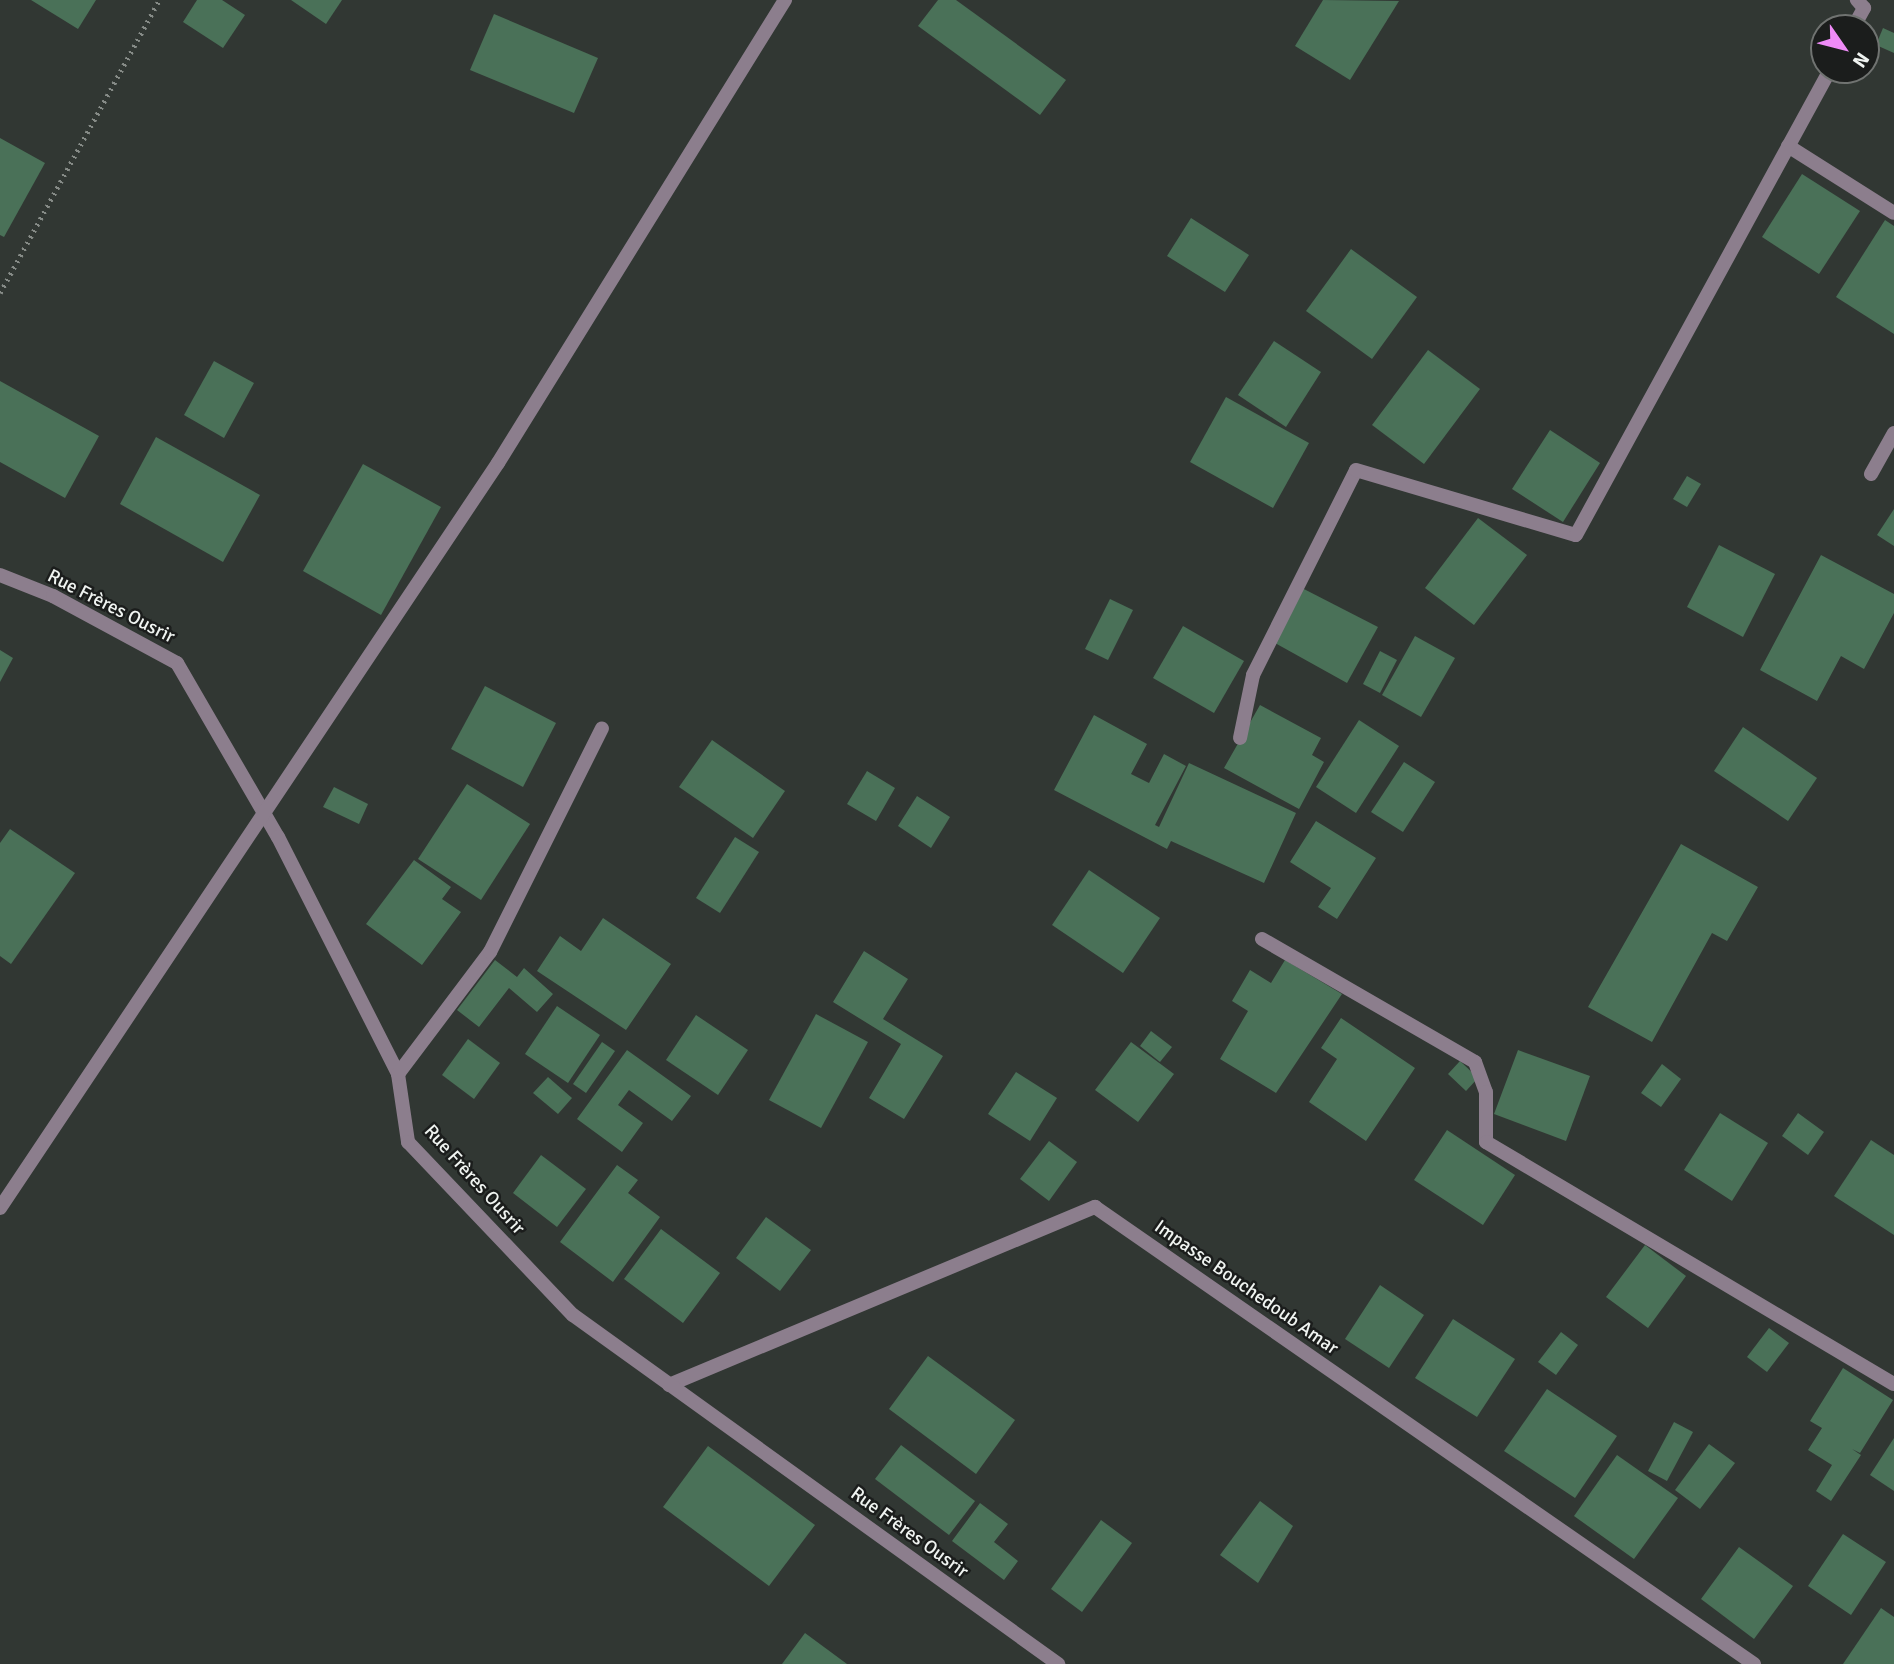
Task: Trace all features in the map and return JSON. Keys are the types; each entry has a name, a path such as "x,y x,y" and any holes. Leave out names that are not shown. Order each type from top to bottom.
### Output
{"street":[{"path":"0,1209 267,817 498,463 785,0"},
{"path":"1240,738 1253,675 1356,470 1576,535 1822,84"},
{"path":"1788,146 1894,213"},
{"path":"1871,474 1894,433"},
{"name":"Rue Frères Ousrir","path":"0,575 53,596 177,663 267,817 398,1074 408,1142 573,1315 1058,1664"},
{"path":"398,1074 490,952 602,728"},
{"path":"1262,939 1475,1062 1486,1092 1486,1142 1894,1384"},
{"name":"Impasse Bouchedoub Amar","path":"669,1385 1095,1207 1754,1664"}],"path":[{"path":"0,293 159,0"}],"building":[{"path":"31,0 96,0 78,29"},
{"path":"197,0 222,0 245,15 223,48 183,22"},
{"path":"291,0 342,0 326,24"},
{"path":"938,0 956,0 1066,80 1040,115 918,26"},
{"path":"1323,0 1399,1 1350,80 1295,46"},
{"path":"494,14 598,58 574,113 470,70"},
{"path":"1883,28 1894,33 1894,53 1880,47"},
{"path":"0,138 45,163 4,237 0,235"},
{"path":"1802,174 1860,211 1819,274 1762,237"},
{"path":"1191,218 1249,255 1225,292 1167,256"},
{"path":"1885,220 1894,226 1894,334 1836,297"},
{"path":"1351,249 1417,297 1372,359 1306,311"},
{"path":"1274,341 1321,372 1286,427 1238,395"},
{"path":"1428,350 1480,389 1424,464 1372,425"},
{"path":"214,361 254,383 224,438 184,415"},
{"path":"0,381 99,436 65,498 0,462"},
{"path":"1226,397 1309,443 1273,508 1190,462"},
{"path":"1550,430 1600,463 1563,522 1512,489"},
{"path":"156,437 260,495 223,562 120,504"},
{"path":"363,464 441,507 381,615 303,571"},
{"path":"1687,476 1701,484 1687,507 1673,499"},
{"path":"1894,509 1894,546 1877,535"},
{"path":"1478,518 1527,555 1474,625 1425,588"},
{"path":"1719,545 1775,574 1743,637 1687,607"},
{"path":"1821,555 1894,594 1894,613 1864,669 1841,656 1817,701 1760,670"},
{"path":"1300,587 1378,627 1347,683 1275,643"},
{"path":"1110,599 1133,610 1108,660 1085,649"},
{"path":"1183,626 1244,661 1214,713 1153,678"},
{"path":"1415,636 1455,658 1421,717 1382,695"},
{"path":"0,650 13,658 0,682"},
{"path":"1380,651 1397,660 1380,693 1363,684"},
{"path":"485,686 556,723 523,787 451,749"},
{"path":"1260,705 1321,738 1312,755 1324,762 1299,809 1224,768"},
{"path":"1094,715 1147,744 1131,774 1149,783 1164,754 1186,766 1155,825 1159,827 1189,763 1296,813 1264,883 1171,841 1167,849 1054,790"},
{"path":"1359,720 1399,746 1356,813 1316,787"},
{"path":"1743,727 1817,778 1788,821 1714,771"},
{"path":"712,740 785,791 753,838 679,787"},
{"path":"1404,762 1435,782 1403,832 1371,812"},
{"path":"867,771 895,788 876,821 847,804"},
{"path":"467,784 530,824 481,900 418,859"},
{"path":"334,787 368,804 359,824 323,807"},
{"path":"917,796 950,817 931,848 898,826"},
{"path":"1316,821 1376,858 1337,919 1318,907 1331,888 1290,862"},
{"path":"10,829 75,873 11,964 0,956 0,843"},
{"path":"735,837 759,852 720,913 696,898"},
{"path":"1681,844 1758,887 1727,941 1712,933 1652,1042 1588,1007"},
{"path":"414,860 451,887 442,899 461,912 422,965 366,924"},
{"path":"1089,870 1160,918 1123,973 1052,925"},
{"path":"603,918 671,964 626,1030 537,971 560,936 581,951"},
{"path":"864,951 908,979 883,1019 943,1056 904,1119 869,1098 901,1044 833,1002"},
{"path":"495,960 517,977 524,968 553,994 537,1012 509,988 479,1027 457,1010"},
{"path":"1285,960 1342,994 1276,1093 1220,1059 1248,1011 1232,1001 1250,970 1271,983"},
{"path":"557,1006 600,1035 568,1083 525,1054"},
{"path":"816,1014 868,1042 821,1128 769,1100"},
{"path":"696,1015 748,1050 718,1095 666,1060"},
{"path":"1341,1018 1415,1068 1366,1141 1309,1102 1337,1059 1321,1048"},
{"path":"1151,1031 1172,1047 1160,1062 1140,1046"},
{"path":"468,1039 500,1063 474,1099 442,1075"},
{"path":"602,1042 615,1051 586,1093 573,1084"},
{"path":"1131,1042 1174,1074 1138,1122 1095,1090"},
{"path":"627,1050 691,1096 672,1121 629,1090 618,1105 643,1123 622,1152 577,1119"},
{"path":"1518,1050 1590,1076 1566,1141 1494,1114"},
{"path":"1460,1061 1478,1078 1466,1091 1448,1074"},
{"path":"1662,1064 1681,1079 1661,1107 1641,1093"},
{"path":"1016,1072 1057,1098 1030,1141 988,1114"},
{"path":"548,1077 572,1098 558,1114 533,1093"},
{"path":"1720,1113 1768,1143 1732,1201 1684,1170"},
{"path":"1798,1113 1824,1132 1808,1155 1782,1136"},
{"path":"1447,1130 1515,1175 1483,1225 1414,1180"},
{"path":"1871,1140 1894,1155 1894,1235 1834,1196"},
{"path":"1049,1141 1077,1162 1049,1201 1020,1179"},
{"path":"541,1155 586,1189 557,1227 513,1193"},
{"path":"617,1165 638,1180 628,1193 660,1217 613,1282 560,1242"},
{"path":"766,1217 811,1250 780,1291 736,1258"},
{"path":"661,1229 720,1273 683,1323 624,1279"},
{"path":"1645,1245 1686,1276 1648,1328 1606,1297"},
{"path":"1380,1285 1424,1315 1389,1368 1345,1339"},
{"path":"1453,1319 1515,1359 1477,1417 1415,1378"},
{"path":"1769,1328 1789,1343 1767,1372 1747,1357"},
{"path":"1561,1332 1578,1345 1556,1375 1538,1362"},
{"path":"928,1356 1015,1420 976,1474 889,1409"},
{"path":"1843,1368 1893,1400 1860,1453 1852,1449 1861,1455 1831,1501 1816,1491 1832,1465 1808,1450 1822,1428 1810,1421"},
{"path":"1547,1389 1617,1436 1575,1498 1504,1451"},
{"path":"1674,1422 1693,1432 1667,1481 1648,1471"},
{"path":"1894,1438 1894,1491 1870,1475"},
{"path":"1709,1444 1735,1463 1700,1509 1675,1490"},
{"path":"901,1445 975,1501 949,1535 875,1479"},
{"path":"708,1446 815,1525 769,1586 663,1507"},
{"path":"1617,1455 1678,1498 1634,1559 1574,1516"},
{"path":"1260,1501 1293,1526 1258,1583 1220,1555"},
{"path":"980,1503 1008,1524 994,1542 1018,1561 1004,1580 952,1541"},
{"path":"1101,1520 1132,1543 1082,1612 1051,1589"},
{"path":"1843,1534 1886,1562 1851,1615 1808,1586"},
{"path":"1739,1547 1793,1586 1754,1639 1701,1599"},
{"path":"1881,1608 1894,1617 1894,1664 1843,1664"},
{"path":"805,1633 847,1664 782,1664"}]}
